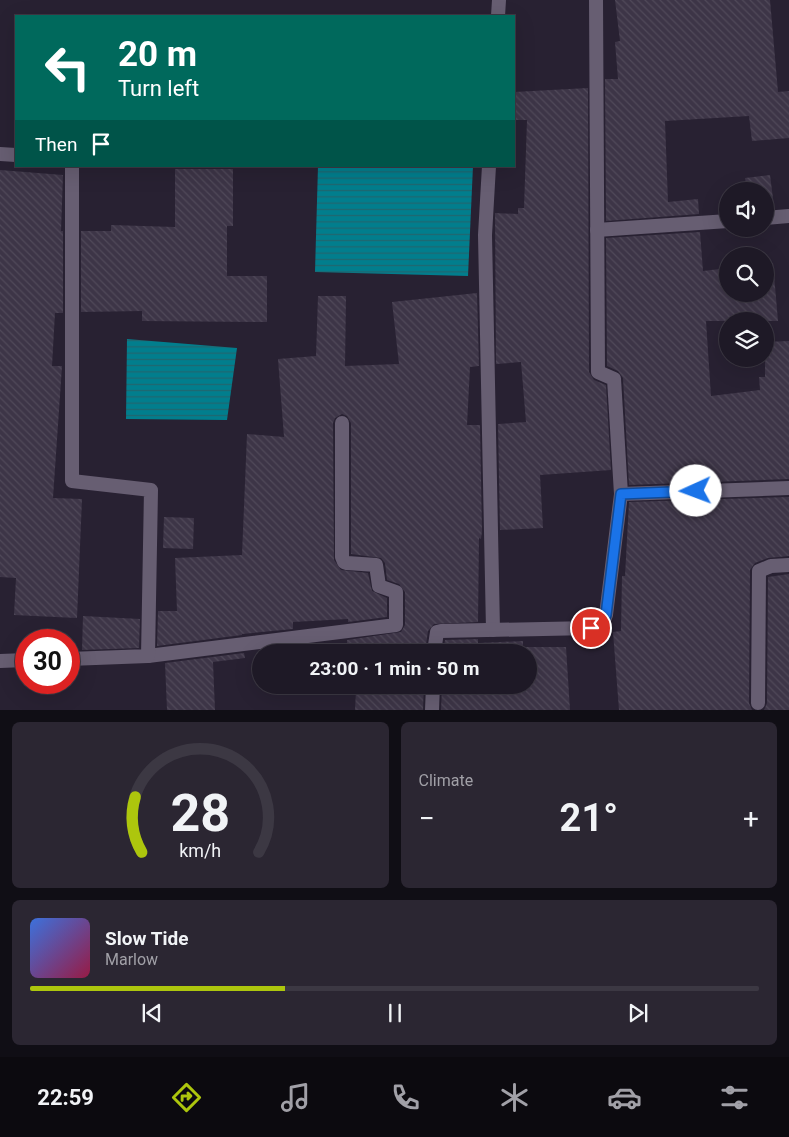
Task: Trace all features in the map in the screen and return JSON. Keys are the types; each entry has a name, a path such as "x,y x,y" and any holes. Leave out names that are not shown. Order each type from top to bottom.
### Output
{"street":[{"path":"498,15 499,0"},
{"path":"435,644 437,632 591,628 602,625 606,615 621,494 614,378 598,372 596,0"},
{"path":"0,154 15,155"},
{"path":"72,167 72,481 151,490 148,656"},
{"path":"489,167 485,235 493,630"},
{"path":"774,217 789,216"},
{"path":"597,230 719,221"},
{"path":"80,659 148,656 396,625 396,592 379,586 376,565 348,564 344,562 342,557 342,423"},
{"path":"621,494 789,488"},
{"path":"758,703 759,571 770,566 789,565"},
{"path":"0,661 15,660"},
{"path":"432,710 433,694"}],"water":[{"path":"318,167 473,167 468,276 315,272"},
{"path":"127,339 237,348 227,420 126,419"}],"building":[{"path":"615,0 770,0 778,92 789,91 789,138 752,141 749,116 665,121 668,202 698,199 699,214 606,221 605,79 618,79 615,42 620,41"},
{"path":"588,88 589,372 594,380 606,385 611,470 540,475 543,528 500,530 498,424 526,422 521,362 496,364 495,213 518,214 518,208 524,208 527,120 515,120 515,92"},
{"path":"175,169 233,169 233,226 227,226 227,276 267,276 267,322 142,321 142,311 81,312 81,231 111,231 111,225 175,227"},
{"path":"0,170 63,175 61,231 63,231 63,313 55,313 52,366 62,366 53,498 82,499 77,618 14,615 16,578 0,577"},
{"path":"770,175 771,182 746,182 745,178"},
{"path":"700,232 703,271 719,269 719,302 774,302 774,275 778,321 774,321 774,312 719,312 719,321 706,321 711,396 760,390 759,377 765,377 765,367 774,367 774,342 789,341 789,479 629,485 623,378 618,371 607,366 606,238"},
{"path":"477,293 479,366 470,367 467,425 480,425 482,531 481,539 479,538 478,622 434,624 428,631 426,644 347,644 347,640 401,632 405,625 405,592 399,584 387,580 385,563 381,558 351,554 351,423 347,416 342,414 335,418 333,423 334,560 341,570 368,573 372,591 387,598 387,617 348,622 348,619 293,622 293,629 157,646 158,611 177,611 175,558 242,555 247,434 284,437 278,359 316,356 318,296 346,296 345,366 399,364 392,302"},
{"path":"789,497 789,556 768,558 755,563 750,570 749,703 752,710 619,710 613,632 621,631 622,576 625,576 629,502"},
{"path":"164,517 194,518 193,549 163,548"},
{"path":"789,574 789,710 764,710 767,703 768,577"},
{"path":"83,616 140,619 139,648 82,650"},
{"path":"478,639 478,643 523,641 523,644 444,644 445,640"},
{"path":"537,647 566,647 570,710 441,710 442,694 537,694"},
{"path":"244,653 245,658 213,662 215,710 167,710 165,663"},
{"path":"356,694 424,694 423,710 355,710"}],"route":[{"path":"591,628 602,625 606,615 621,494 696,491"}]}
